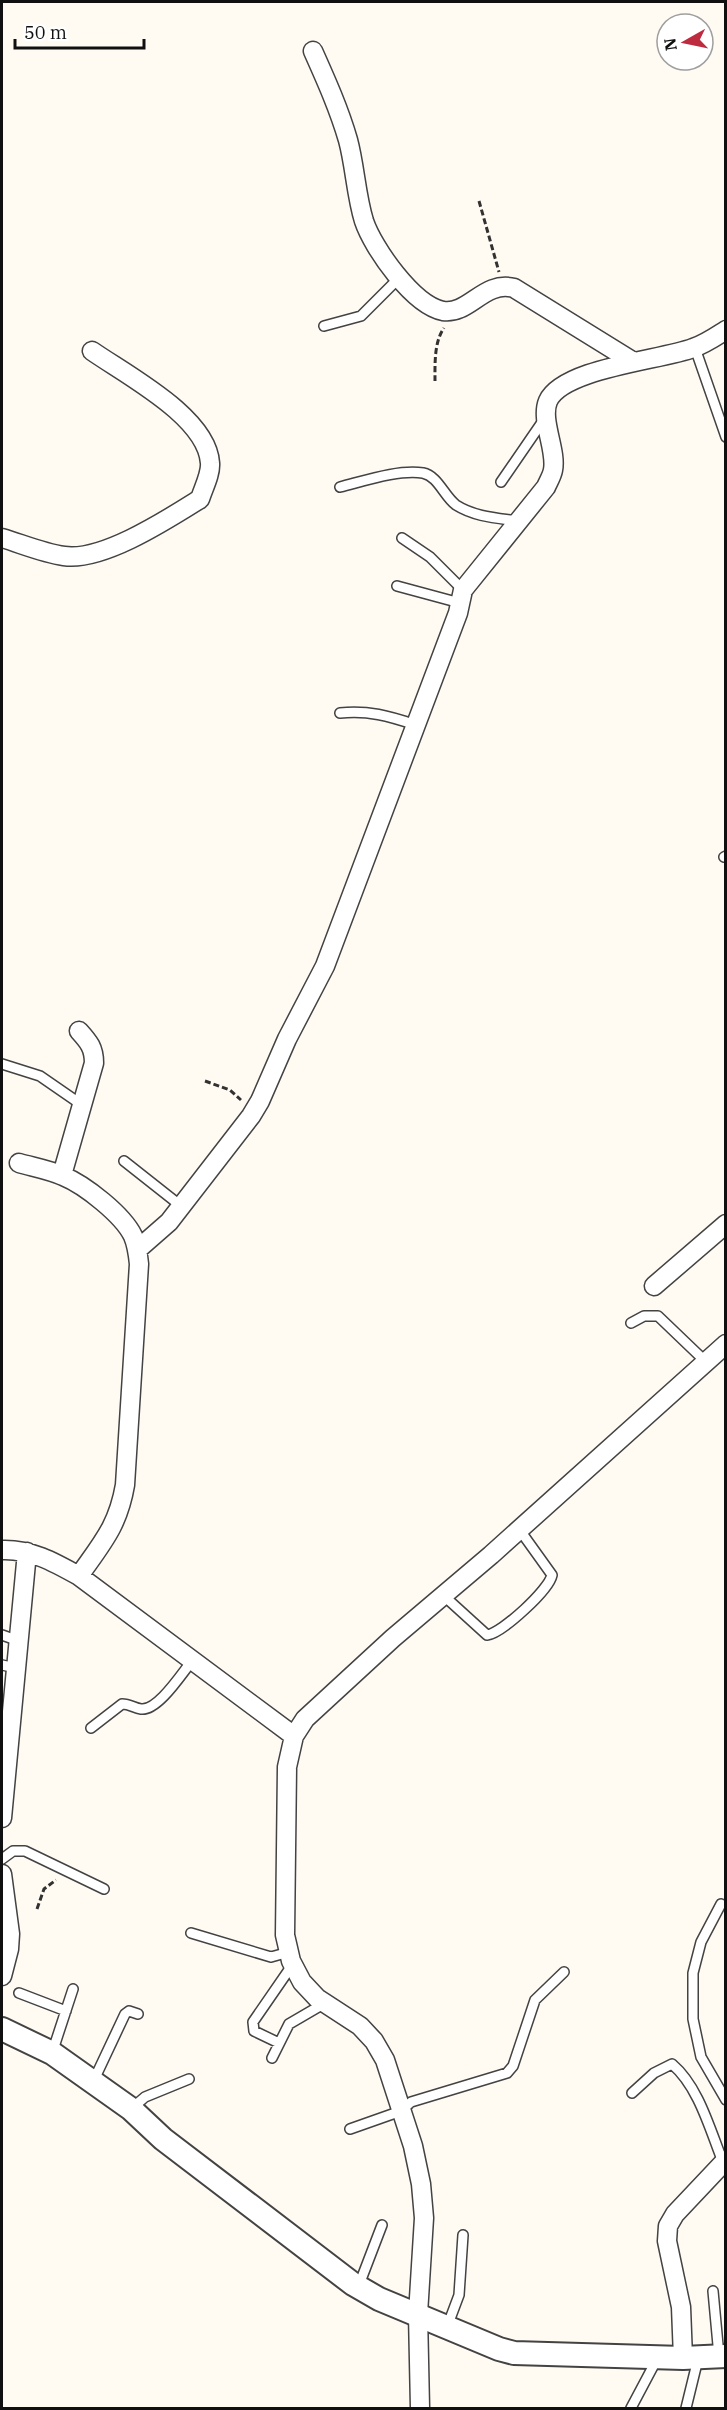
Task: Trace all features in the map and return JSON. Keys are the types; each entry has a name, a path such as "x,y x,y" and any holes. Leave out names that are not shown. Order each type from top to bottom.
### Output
{"street":[{"path":"313,51 332,91 348,139 368,231 400,277 420,300 433,308 445,311 457,309 493,288 503,285 514,288 632,361"},
{"path":"137,1250 160,1232 254,1112 287,1038 325,966 416,725 461,596 546,487 553,470 553,452 547,416 548,402 557,391 571,382 632,361 695,348 726,330"},
{"path":"2,538 66,556 88,554 150,530 200,499 210,466 207,446 182,413 92,351"},
{"path":"62,1175 94,1063 91,1043 79,1031"},
{"path":"19,1163 62,1175 114,1212 133,1237 137,1250 139,1264 121,1506 114,1526 79,1576"},
{"path":"654,1286 726,1224"},
{"path":"420,2409 418,2314 424,2218 421,2184 413,2146 385,2060 374,2041 360,2026 317,1998 302,1982 291,1958 285,1935 287,1767 294,1736 305,1719 393,1638 726,1344"},
{"path":"2,1551 27,1552 46,1558 79,1576 294,1736"},
{"path":"2,1818 10,1638 27,1552"},
{"path":"2,1874 10,1934 9,1949 2,1976"},
{"path":"2,2029 52,2053 131,2109 163,2139 358,2288 379,2299 499,2349 514,2353 706,2357 681,2307 667,2241 668,2226 675,2214 724,2161"}],"lane":[{"path":"324,326 361,316 400,277"},
{"path":"695,348 726,437"},
{"path":"501,482 547,416"},
{"path":"340,487 392,475 423,473 432,477 454,504 475,515 521,521"},
{"path":"402,538 430,557 461,596"},
{"path":"397,586 461,596"},
{"path":"340,713 359,711 383,714 416,725"},
{"path":"2,1064 40,1076 82,1105"},
{"path":"124,1161 181,1206"},
{"path":"631,1323 644,1316 658,1316 705,1362"},
{"path":"443,1595 487,1635 495,1634 518,1615 550,1583 552,1575 519,1529"},
{"path":"91,1728 122,1704 141,1709 156,1704 192,1661"},
{"path":"2,1859 13,1851 26,1851 104,1889"},
{"path":"721,1904 701,1942 693,1973 693,2019 700,2057 726,2100"},
{"path":"191,1933 271,1957 291,1958 253,2022 254,2031 279,2043"},
{"path":"350,2129 402,2111 411,2102 507,2073 513,2066 535,2000 564,1972"},
{"path":"52,2053 73,1989"},
{"path":"20,1993 66,2012"},
{"path":"272,2058 289,2024 325,2002"},
{"path":"93,2082 125,2014 129,2011 138,2014"},
{"path":"632,2094 654,2073 672,2064 681,2072 699,2103 724,2161"},
{"path":"131,2109 145,2097 189,2079"},
{"path":"358,2288 382,2224"},
{"path":"447,2326 459,2295 463,2235"},
{"path":"686,2409 706,2357 712,2291"},
{"path":"631,2409 658,2357"}],"path":[{"path":"478,201 503,285"},
{"path":"435,381 435,360 440,334 457,309"},
{"path":"205,1081 230,1090 254,1112"},
{"path":"37,1909 44,1889 68,1871"}]}
